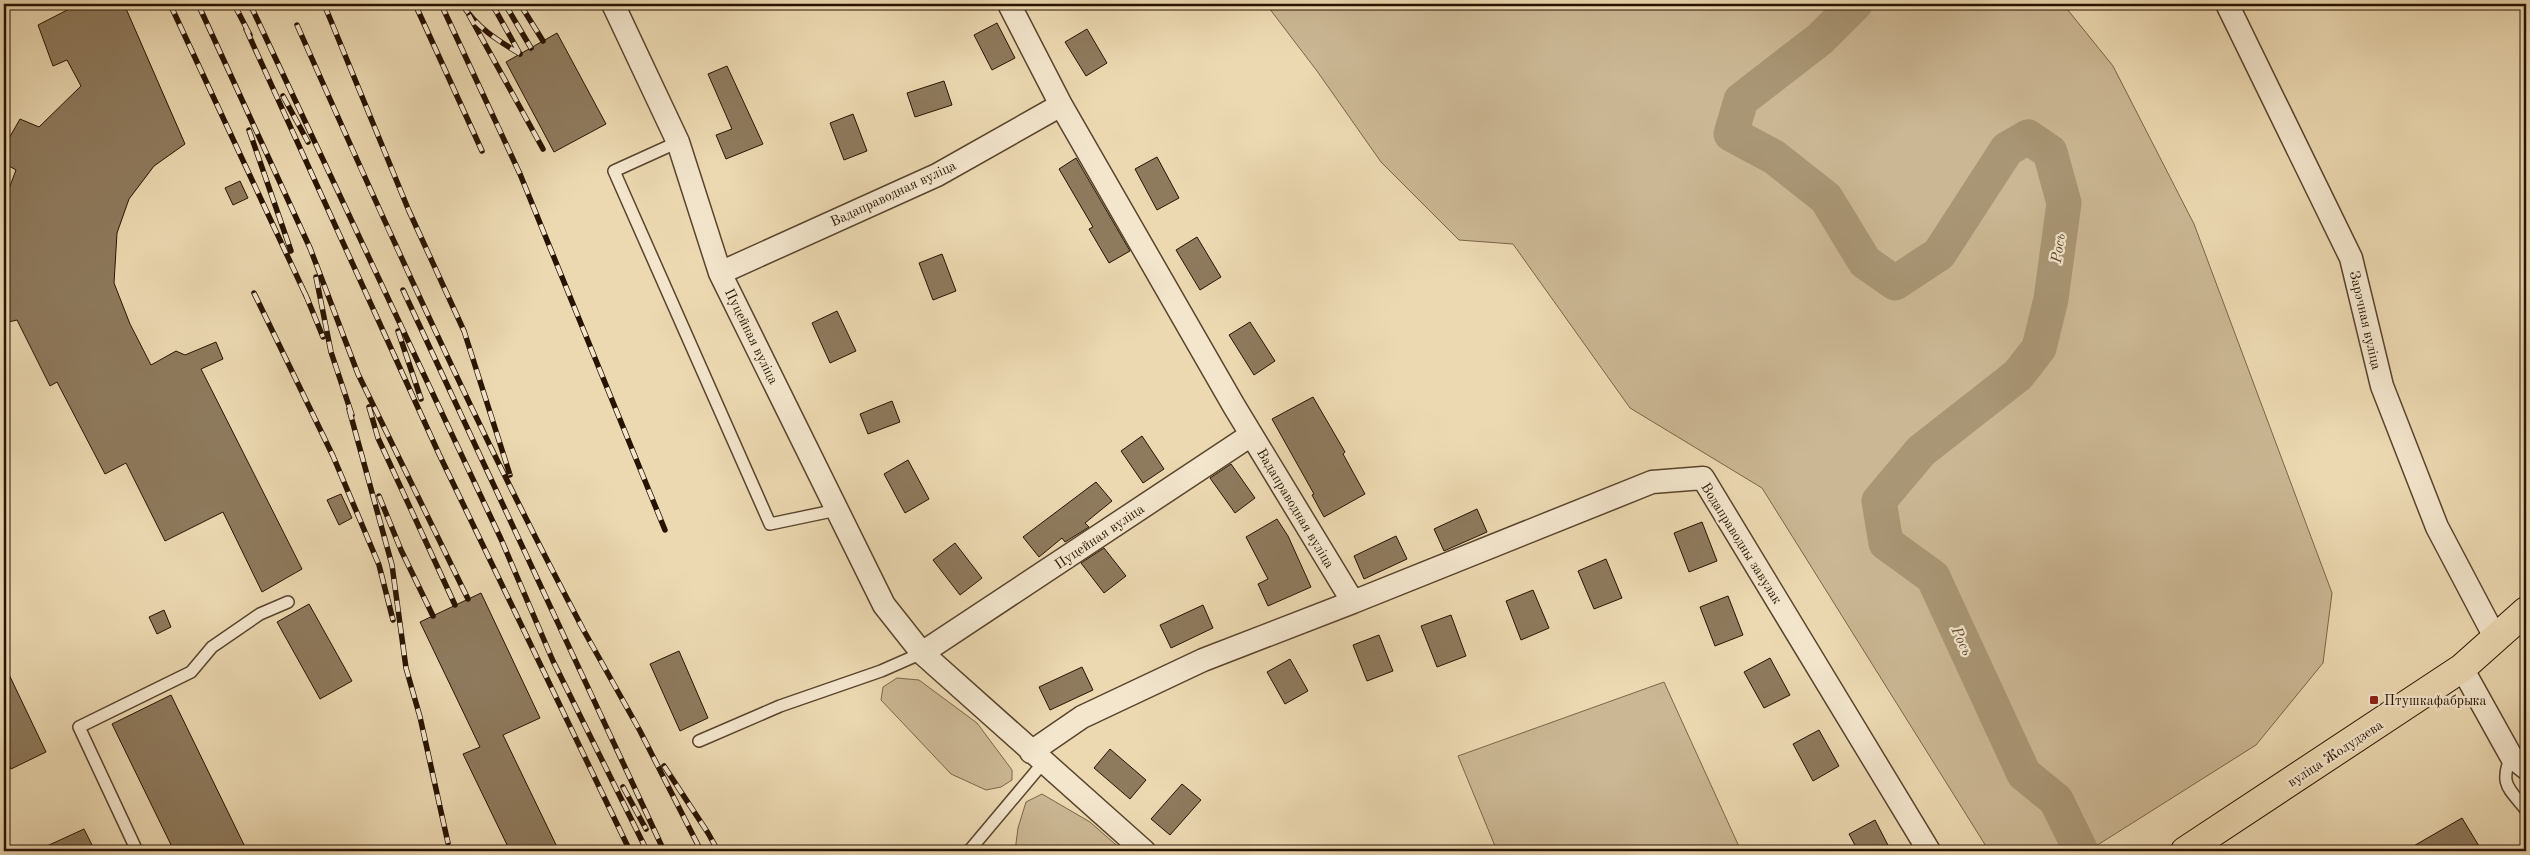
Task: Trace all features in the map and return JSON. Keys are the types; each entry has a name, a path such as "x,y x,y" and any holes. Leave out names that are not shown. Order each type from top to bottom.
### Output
{"main road":[{"name":"вуліца Жолудзева","path":"2185,851 2462,668 2526,611"}],"street":[{"name":"Пуцейная вуліца","path":"613,4 678,142 720,272 884,605 922,653 1144,851"},
{"name":"Вадаправодная вуліца","path":"1008,4 1061,105 1251,435 1353,602"},
{"name":"Зарэчная вуліца","path":"2227,4 2351,258 2382,386 2437,527 2496,639"},
{"name":"Вадаправодная вуліца","path":"720,272 937,174 1061,105"},
{"name":"Пуцейная вуліца","path":"922,653 1251,435"},
{"name":"Водаправодны завулак","path":"1353,602 1652,482 1703,478 1929,851"},
{"path":"1037,757 1082,717 1194,664 1353,602"},
{"path":"2462,668 2519,762"}],"lane":[{"path":"678,142 614,171 770,524 837,510"},
{"path":"137,851 79,727 191,672 212,647 260,614 288,602"},
{"path":"699,741 780,706 881,671 922,653"},
{"path":"969,851 1037,757"},
{"path":"2519,762 2504,773 2508,786 2526,810"}],"shaded area":[{"path":"1266,4 2063,4 2113,66 2194,224 2332,593 2323,663 2256,745 2088,851 1989,851 1762,488 1630,408 1513,244 1459,240 1381,162 1317,71"},
{"path":"897,678 919,680 977,723 1012,770 1012,780 1001,787 986,790 951,774 881,700 883,687"},
{"path":"1664,682 1741,851 1497,851 1458,756"},
{"path":"1042,794 1090,822 1123,851 1015,851 1018,828 1026,802"}],"building":[{"path":"79,4 124,4 185,144 154,166 129,199 117,233 114,283 130,324 151,365 176,351 185,355 216,342 223,359 201,369 302,569 262,592 223,512 165,541 126,463 105,474 57,382 50,386 17,320 4,323 4,202 16,170 4,163 4,147 20,119 39,127 81,86 67,60 53,66 38,25"},
{"path":"997,23 1015,58 992,70 974,35"},
{"path":"1087,29 1107,63 1086,76 1065,42"},
{"path":"557,33 606,124 554,152 506,62"},
{"path":"727,66 763,144 726,159 716,135 732,129 708,74"},
{"path":"944,81 952,105 915,117 907,93"},
{"path":"853,114 867,151 844,160 830,123"},
{"path":"1157,157 1179,198 1157,210 1135,169"},
{"path":"1076,158 1130,251 1109,263 1089,229 1093,227 1059,169"},
{"path":"240,181 248,198 233,205 225,188"},
{"path":"1197,237 1221,277 1200,290 1176,250"},
{"path":"942,254 956,291 933,300 919,263"},
{"path":"837,311 856,351 830,363 812,323"},
{"path":"1250,322 1275,361 1254,375 1229,335"},
{"path":"1313,397 1345,452 1343,454 1365,494 1324,517 1312,495 1314,494 1272,419"},
{"path":"892,401 900,422 868,434 860,414"},
{"path":"1142,436 1164,469 1143,483 1121,451"},
{"path":"908,460 929,499 905,513 884,474"},
{"path":"1231,464 1255,498 1235,513 1210,478"},
{"path":"1096,482 1112,501 1085,523 1089,527 1065,542 1062,538 1039,557 1023,537"},
{"path":"341,494 352,518 339,525 327,500"},
{"path":"1477,509 1487,532 1444,551 1434,529"},
{"path":"1277,519 1288,536 1311,587 1268,606 1258,584 1268,579 1246,537"},
{"path":"1702,522 1717,561 1689,572 1674,533"},
{"path":"1396,536 1407,559 1364,579 1354,556"},
{"path":"955,543 982,578 960,595 933,560"},
{"path":"1104,548 1126,576 1104,593 1081,563"},
{"path":"1606,559 1622,598 1594,609 1578,571"},
{"path":"1533,590 1549,628 1521,640 1506,601"},
{"path":"481,593 540,718 503,735 559,851 510,851 463,754 480,747 420,622"},
{"path":"1728,596 1743,635 1715,646 1700,607"},
{"path":"309,604 352,681 320,699 277,622"},
{"path":"1203,605 1213,628 1171,648 1160,625"},
{"path":"164,610 171,627 157,634 149,617"},
{"path":"1451,615 1466,656 1437,667 1421,626"},
{"path":"1379,635 1393,671 1367,681 1353,645"},
{"path":"679,651 708,718 680,731 650,664"},
{"path":"1770,658 1790,695 1764,708 1744,672"},
{"path":"1290,659 1308,691 1285,704 1267,672"},
{"path":"4,664 46,752 11,769 4,753"},
{"path":"1082,667 1093,690 1050,710 1039,687"},
{"path":"171,695 247,851 174,851 112,724"},
{"path":"1819,730 1839,766 1813,781 1793,744"},
{"path":"1110,749 1146,780 1130,799 1094,768"},
{"path":"1182,784 1201,800 1170,835 1151,819"},
{"path":"2462,818 2482,851 2405,851"},
{"path":"1875,820 1891,851 1858,851 1849,834"},
{"path":"84,829 95,851 36,851"}],"waterway":[{"name":"Рось","path":"1855,4 1820,39 1741,100 1731,134 1774,157 1826,198 1865,262 1895,283 1939,254 2007,149 2028,137 2050,152 2064,203 2051,299 2039,348 2018,375 1921,451 1879,501 1886,543 1933,577 2024,774 2056,800 2081,851"}],"railway":[{"path":"170,4 308,300"},
{"path":"198,4 310,248 358,374 468,599"},
{"path":"234,4 250,35"},
{"path":"250,4 501,539 553,661 647,851"},
{"path":"324,4 409,211 464,331 510,475"},
{"path":"415,4 482,151"},
{"path":"441,4 520,174 665,530"},
{"path":"462,4 480,26 520,54"},
{"path":"492,4 520,54"},
{"path":"505,4 531,48"},
{"path":"520,4 543,41"},
{"path":"469,15 543,149"},
{"path":"297,25 399,253 470,404 582,627"},
{"path":"246,29 439,454 630,851"},
{"path":"283,96 308,142"},
{"path":"249,130 291,251"},
{"path":"316,277 331,352 352,415"},
{"path":"403,290 664,851"},
{"path":"254,293 333,456 379,565 393,620"},
{"path":"305,293 323,337"},
{"path":"398,331 421,399"},
{"path":"369,407 378,438 455,605"},
{"path":"349,409 392,565 406,668 420,717 448,843"},
{"path":"379,496 401,550 433,616"},
{"path":"579,622 640,731 701,851"},
{"path":"664,766 718,851"},
{"path":"623,787 646,829"}],"place":[{"name":"Птушкафабрыка","path":"2374,700"}]}
